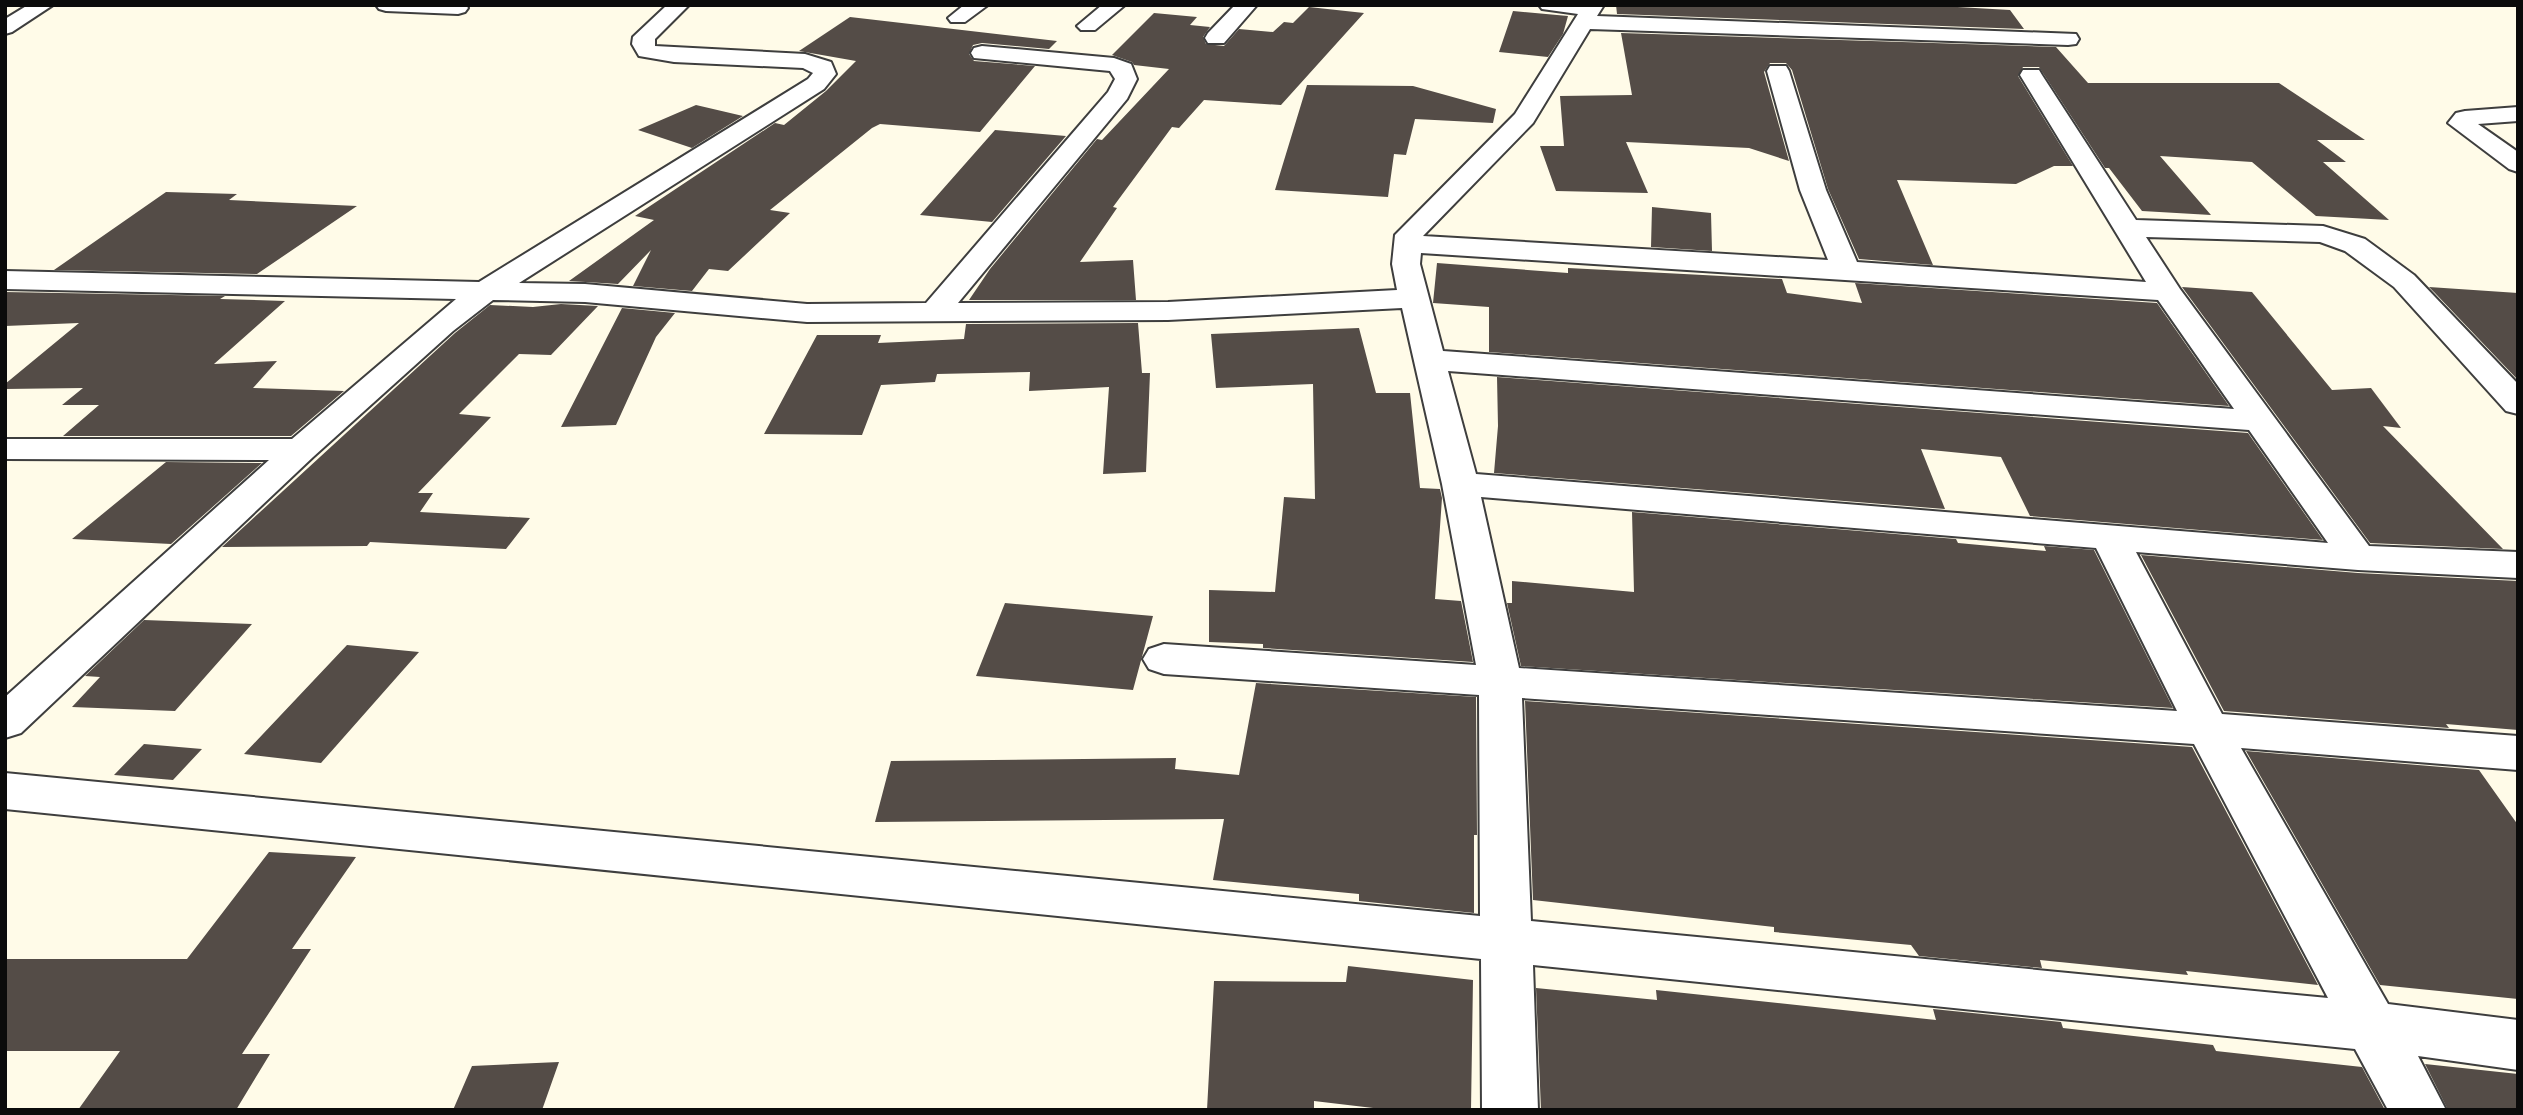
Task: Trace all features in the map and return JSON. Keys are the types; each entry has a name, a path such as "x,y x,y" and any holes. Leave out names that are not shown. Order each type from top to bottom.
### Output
{"street":[{"path":"5,28 43,5"},
{"path":"386,5 458,8"},
{"path":"5,722 442,324 488,289 816,84 825,74 823,67 805,61 674,55 647,51 643,44 644,37 679,5"},
{"path":"957,18 978,5"},
{"path":"1088,26 1115,5"},
{"path":"1216,38 1247,5"},
{"path":"1549,5 1589,12 2067,39"},
{"path":"1510,1110 1500,680 1460,484 1406,264 1407,244 1409,235 1524,118 1589,12"},
{"path":"934,313 1119,94 1126,79 1123,69 1114,65 982,53"},
{"path":"1778,71 1813,190 1846,270"},
{"path":"2031,75 2167,292 2358,558"},
{"path":"2518,114 2465,118 2460,123 2518,164"},
{"path":"2127,228 2323,234 2355,245 2404,281 2518,404"},
{"path":"1407,244 2167,292"},
{"path":"5,280 488,289 585,293 807,313 1168,312 1415,298"},
{"path":"1430,360 2260,421"},
{"path":"5,449 301,450"},
{"path":"1460,484 2358,558 2518,565"},
{"path":"2110,539 2208,729 2418,1110"},
{"path":"1164,659 2208,729 2518,753"},
{"path":"5,791 2371,1026 2518,1045"}],"building":[{"path":"1616,5 1940,6 2010,10 2024,29 1617,14"},
{"path":"1309,7 1364,13 1281,105 1204,100 1179,128 1172,127 1113,207 1117,208 1080,262 1133,260 1136,300 969,300 990,269 1097,139 1102,140 1169,69 1134,65 1112,55 1154,13 1197,17 1190,25 1210,27 1203,37 1206,44 1224,46 1239,29 1273,32 1284,22 1293,23"},
{"path":"1513,11 1568,16 1563,34 1548,57 1499,52"},
{"path":"850,17 1057,41 1049,49 982,43 973,45 969,54 974,61 1035,66 980,132 880,124 872,128 770,210 790,213 728,271 709,269 692,291 633,286 651,250 618,284 569,281 654,220 635,216 775,123 784,125 826,91 856,61 799,51"},
{"path":"1621,33 2056,47 2088,83 2279,83 2365,140 2317,140 2346,162 2323,162 2389,220 2316,216 2252,162 2160,156 2211,215 2142,211 2109,168 2105,168 2039,67 2023,67 2018,76 2073,166 2054,166 2016,184 1897,180 1933,265 1859,259 1828,189 1792,70 1786,63 1770,63 1764,72 1789,161 1749,148 1626,142 1648,193 1556,191 1540,146 1564,146 1560,96 1632,95"},
{"path":"1307,85 1413,86 1496,109 1493,123 1415,119 1406,155 1394,154 1388,197 1275,190"},
{"path":"696,105 743,116 692,148 638,130"},
{"path":"995,130 1066,136 992,222 920,215"},
{"path":"166,192 237,194 229,200 357,206 257,274 54,270"},
{"path":"1652,207 1711,213 1712,251 1651,247"},
{"path":"1437,263 1568,273 1568,268 1782,279 1787,293 1862,303 1855,283 2157,303 2229,406 1489,352 1489,307 1433,303"},
{"path":"2182,287 2252,292 2332,390 2371,388 2401,428 2383,426 2503,549 2370,543"},
{"path":"2429,287 2518,293 2518,380 2434,292"},
{"path":"5,292 225,296 220,299 285,301 214,364 277,361 253,388 344,391 291,436 63,436 99,405 62,405 83,388 5,389 5,384 79,323 5,326"},
{"path":"561,304 598,306 551,355 519,354 459,414 491,417 418,493 433,493 420,512 530,518 506,549 370,542 367,546 222,547 455,333 490,305 533,307"},
{"path":"622,308 675,313 656,337 616,425 561,427"},
{"path":"1138,323 1142,373 1150,373 1146,472 1103,474 1109,387 1029,391 1030,372 937,374 935,382 881,385 862,435 764,434 817,335 881,335 878,343 964,339 966,324"},
{"path":"1359,328 1376,393 1410,393 1420,488 1440,489 1442,498 1435,599 1461,601 1473,662 1209,642 1209,590 1275,592 1284,497 1315,499 1313,384 1216,388 1211,334"},
{"path":"1497,377 2248,433 2323,540 2030,516 2001,457 1921,449 1945,509 1494,473 1498,426"},
{"path":"166,462 262,463 171,544 72,539"},
{"path":"1632,512 1956,539 1958,543 2046,551 2044,546 2094,550 2173,708 1521,666 1507,603 1512,603 1512,581 1634,592"},
{"path":"2141,555 2358,573 2518,581 2518,730 2446,724 2449,728 2224,711"},
{"path":"1005,603 1153,616 1133,690 976,676"},
{"path":"144,620 252,624 175,711 72,707 100,677 85,676"},
{"path":"347,645 419,652 321,763 244,754"},
{"path":"1256,683 1476,697 1477,835 1474,835 1474,913 1359,901 1359,894 1213,880 1224,819 875,822 891,761 1176,758 1175,769 1239,775"},
{"path":"1525,701 2192,747 2318,985 2186,971 2188,975 2040,960 2042,968 1919,956 1911,945 1774,932 1774,927 1533,900"},
{"path":"144,744 202,749 173,780 114,775"},
{"path":"2246,751 2479,770 2518,825 2518,999 2380,985"},
{"path":"269,852 356,857 292,949 311,949 242,1054 270,1054 236,1110 78,1110 120,1051 5,1051 5,959 187,959"},
{"path":"1348,966 1473,980 1471,1110 1390,1110 1314,1101 1314,1110 1207,1110 1214,981 1346,982"},
{"path":"1536,988 1657,1000 1656,990 1936,1020 1933,1009 2061,1022 2063,1028 2213,1045 2216,1051 2362,1067 2385,1110 1541,1110"},
{"path":"559,1062 542,1110 453,1110 472,1066"},
{"path":"2425,1064 2518,1074 2518,1110 2448,1110"}]}
